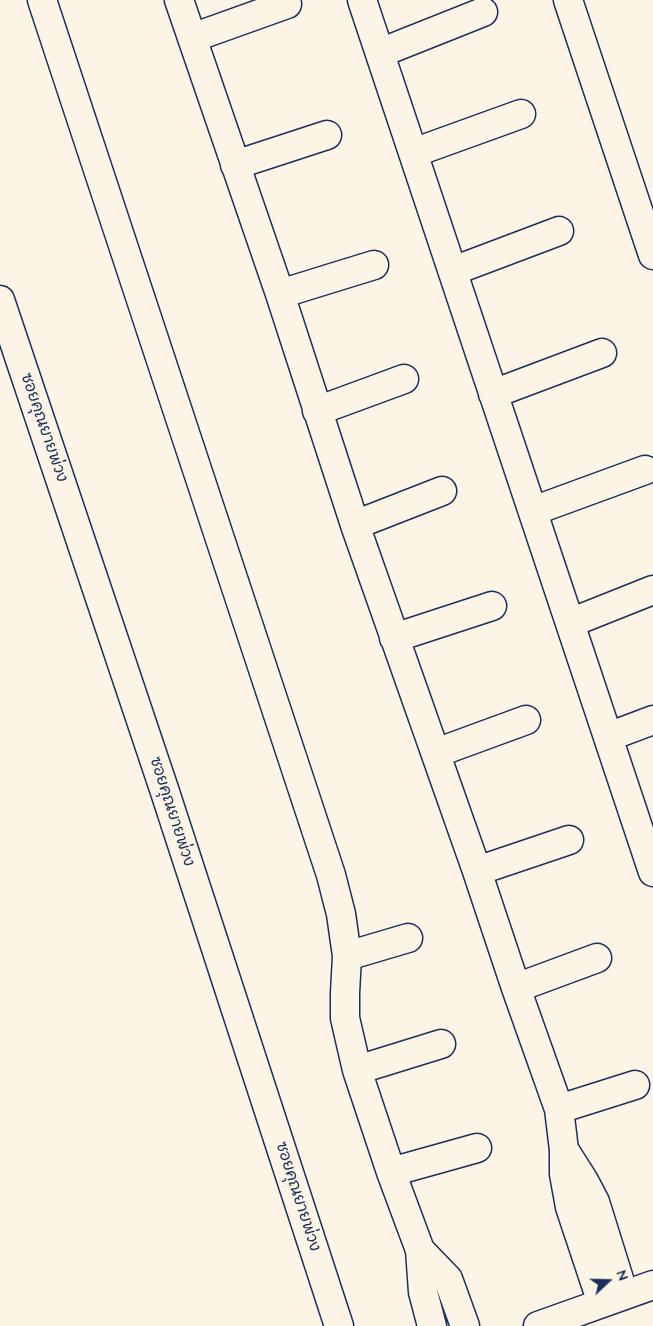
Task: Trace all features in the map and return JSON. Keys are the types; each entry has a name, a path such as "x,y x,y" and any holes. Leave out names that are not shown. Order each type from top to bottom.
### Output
{"street":[{"path":"42,0 328,866 341,914 347,956 345,1018 357,1070 390,1172 420,1250 423,1292 432,1326"},
{"path":"179,0 280,294 354,525 436,753 559,1109 564,1150 595,1202 613,1299"},
{"path":"362,0 608,737 650,856"},
{"path":"568,0 653,255"},
{"path":"192,38 286,4"},
{"path":"380,53 483,12"},
{"path":"413,153 521,114"},
{"path":"235,165 326,136"},
{"path":"452,271 559,230"},
{"path":"280,294 374,265"},
{"name":"ซอยคุณยายพ่วง","path":"0,300 161,779 339,1326"},
{"path":"493,394 602,353"},
{"path":"317,411 404,379"},
{"path":"533,511 645,470"},
{"path":"354,525 442,491"},
{"path":"570,623 653,590"},
{"path":"394,638 492,606"},
{"path":"436,753 526,720"},
{"path":"608,737 653,720"},
{"path":"477,872 569,840"},
{"path":"347,956 408,938"},
{"path":"516,988 597,958"},
{"path":"357,1070 441,1044"},
{"path":"559,1109 635,1085"},
{"path":"390,1172 477,1148"},
{"path":"420,1250 448,1279 465,1326"},
{"path":"538,1326 653,1285"}]}
